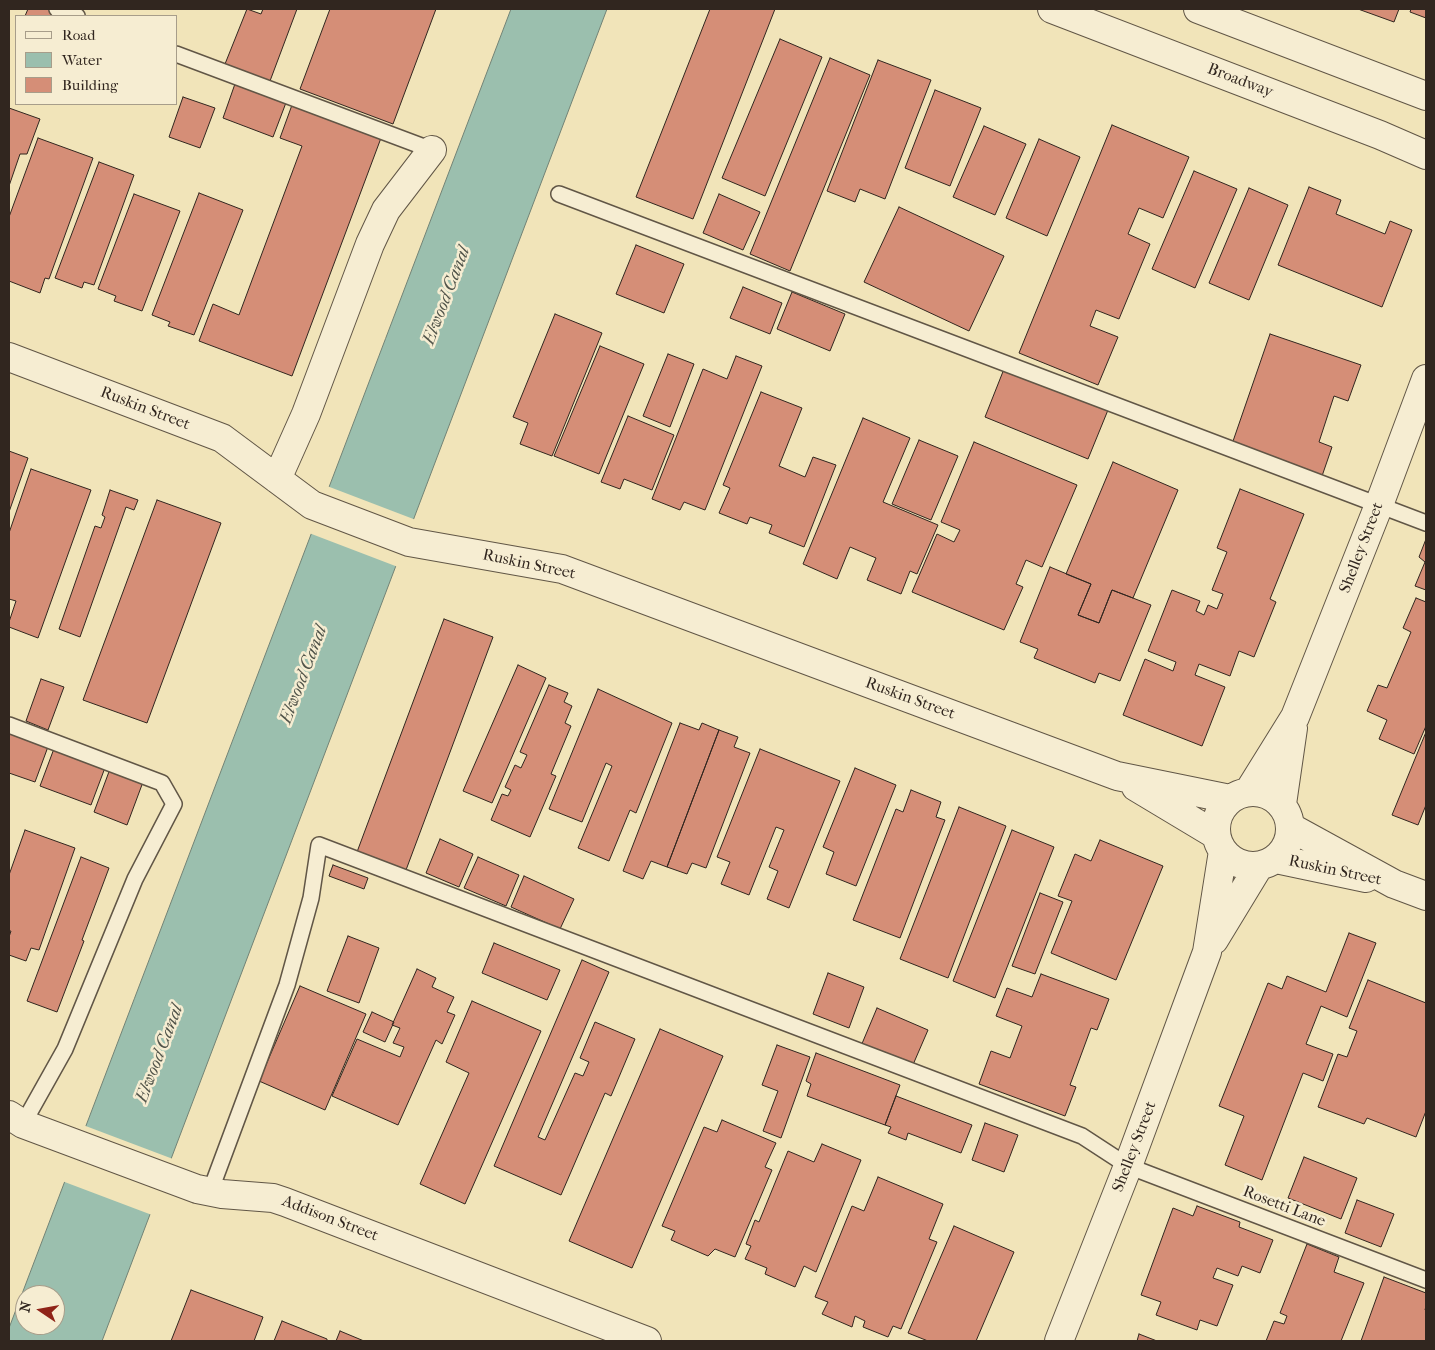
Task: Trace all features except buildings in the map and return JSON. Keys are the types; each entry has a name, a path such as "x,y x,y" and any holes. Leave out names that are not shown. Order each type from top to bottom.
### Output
{"street":[{"name":"Broadway","path":"1052,9 1380,135 1426,155"},
{"path":"1198,9 1426,96"},
{"path":"277,479 306,414 370,244 386,210 432,150"},
{"name":"Ruskin Street","path":"9,357 222,438 312,505 409,542 562,569 1117,776 1240,795"},
{"name":"Shelley Street","path":"1240,795 1295,717 1379,505 1426,379"},
{"name":"Shelley Street","path":"1286,816 1295,717"},
{"name":"Ruskin Street","path":"1117,776 1220,843"},
{"path":"1261,792 1272,796 1286,816 1289,839 1284,850 1268,862 1249,866 1239,863 1230,858 1220,843 1216,825 1218,815 1223,806 1240,795 1261,792"},
{"name":"Ruskin Street","path":"1286,816 1394,884"},
{"name":"Shelley Street","path":"1059,1341 1128,1166 1207,952 1220,843"},
{"name":"Ruskin Street","path":"1268,862 1394,884 1426,896"},
{"name":"Shelley Street","path":"1207,952 1268,862"},
{"name":"Addison Street","path":"16,1119 172,1180 210,1192 273,1198 285,1202 647,1341"}],"lane":[{"path":"57,9 74,15"},
{"path":"178,55 432,150"},
{"path":"559,194 1426,523"},
{"path":"9,725 162,783 174,804 135,879 65,1048 16,1119"},
{"name":"Rosetti Lane","path":"210,1192 287,985 311,898 319,845 1082,1136 1128,1166 1426,1280"}],"water":[{"name":"Elwood Canal","path":"511,9 607,9 102,1341 9,1341 9,1328 15,1312 15,1335 65,1335 65,1285 25,1285"}],"pier":[{"path":"327,486 416,520 398,567 309,533"},
{"path":"83,1125 173,1159 152,1215 62,1181"}]}
